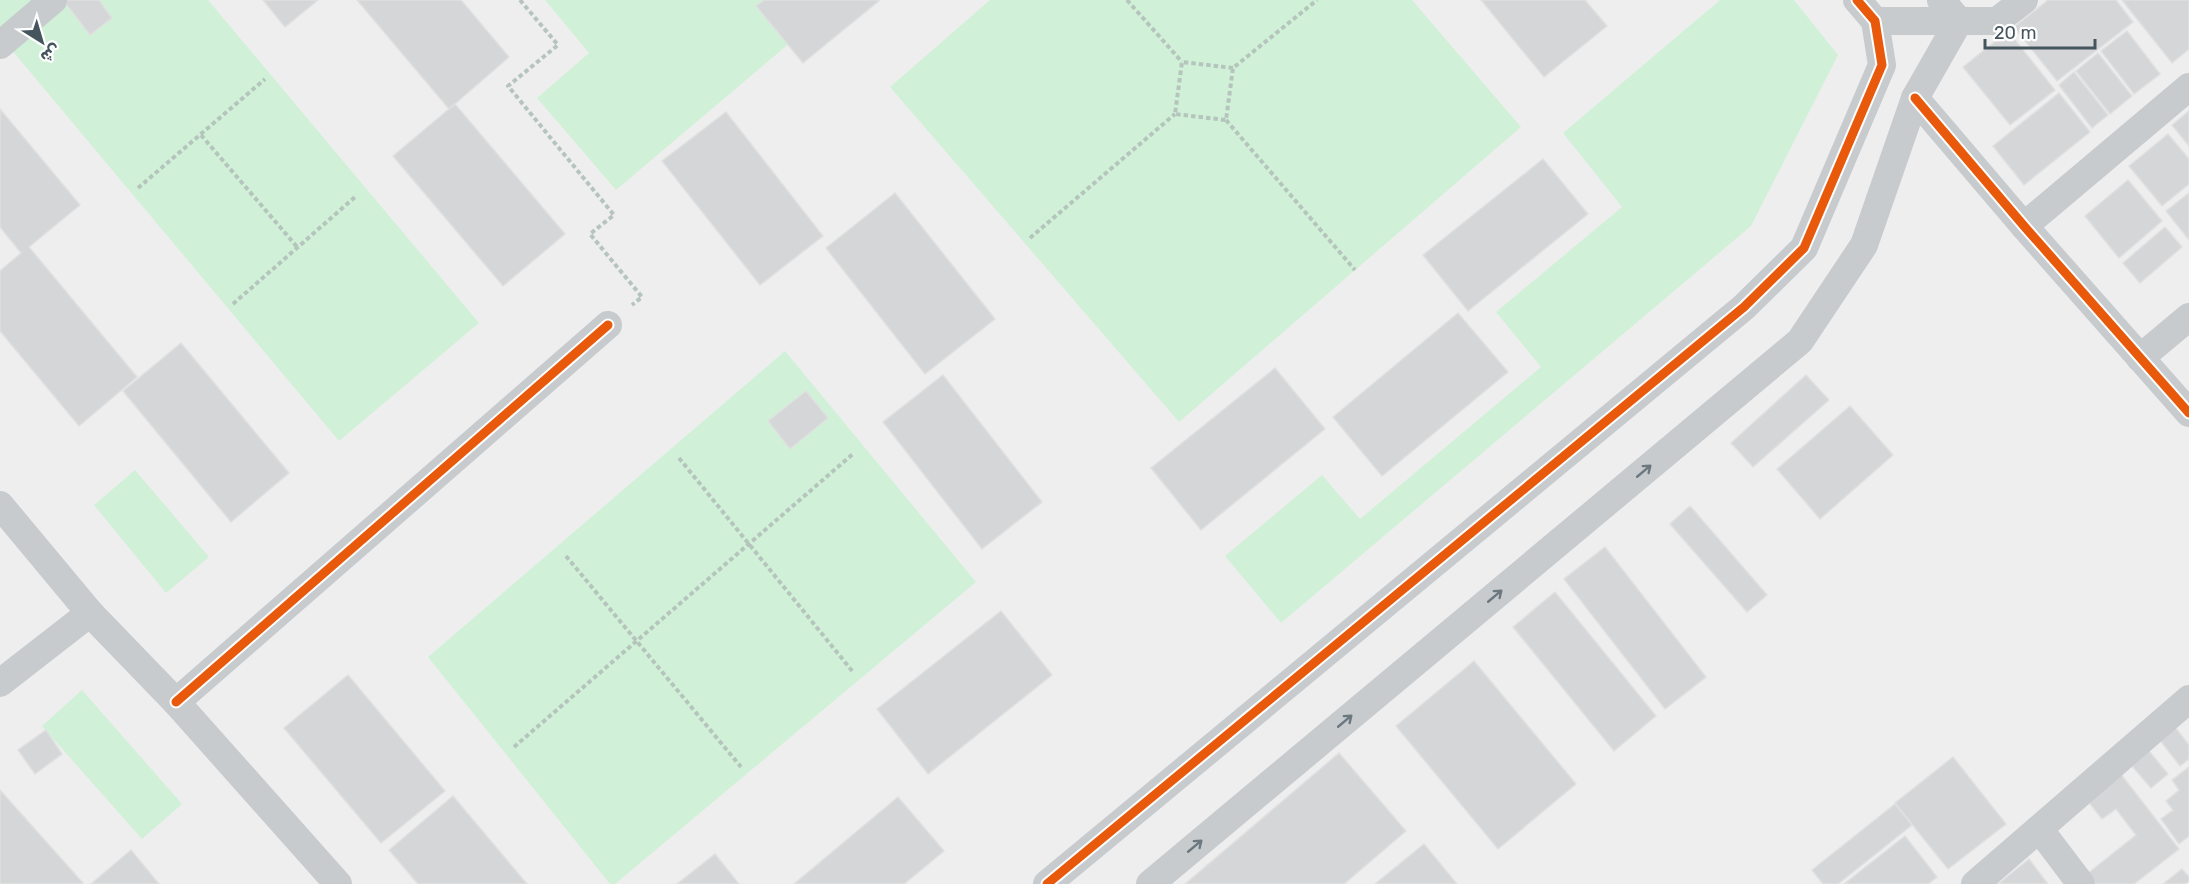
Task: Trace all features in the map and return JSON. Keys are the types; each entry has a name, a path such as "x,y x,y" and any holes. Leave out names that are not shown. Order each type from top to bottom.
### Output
{"street":[{"path":"0,45 52,0"},
{"path":"1047,884 1744,307 1804,248 1882,64 1875,21 1857,0"},
{"path":"1875,21 1950,11 1997,21 2024,0"},
{"path":"1150,884 1800,341 1864,245 1915,98 1950,11"},
{"path":"2024,226 2189,87"},
{"path":"1915,98 2189,413"},
{"path":"2140,358 2189,317"},
{"path":"176,702 608,325"},
{"path":"0,505 90,612 176,702 338,884"},
{"path":"0,683 90,612"},
{"path":"1975,884 2189,699"},
{"path":"2040,830 2081,884"}],"path":[{"path":"520,0 558,45 508,86 614,214 590,234 642,297 608,325"},
{"path":"1127,0 1182,62 1233,68"},
{"path":"1226,120 1233,68 1317,0"},
{"path":"1030,238 1175,114 1182,62"},
{"path":"138,188 265,79"},
{"path":"1175,114 1226,120 1355,270"},
{"path":"200,135 298,248"},
{"path":"233,304 355,197"},
{"path":"514,747 854,453"},
{"path":"679,458 853,672"},
{"path":"566,556 741,767"}],"green space":[{"path":"0,0 208,0 479,323 339,441 0,36"},
{"path":"545,0 767,0 798,36 616,190 537,98 589,53"},
{"path":"990,0 1412,0 1521,127 1179,422 890,87"},
{"path":"1720,0 1794,0 1838,55 1751,226 1281,623 1225,556 1322,475 1360,519 1541,367 1496,312 1622,207 1563,133"},
{"path":"785,351 976,582 615,884 610,884 428,657"},
{"path":"135,470 209,557 166,593 94,505"},
{"path":"82,690 182,804 142,839 42,726"}],"building":[{"path":"63,0 99,0 112,18 90,35"},
{"path":"263,0 318,0 285,27"},
{"path":"357,0 461,0 509,57 449,109"},
{"path":"764,0 880,0 803,63 756,6"},
{"path":"1481,0 1585,0 1607,26 1544,77"},
{"path":"2048,0 2116,0 2133,22 2057,81 2014,27"},
{"path":"2122,0 2189,0 2189,49 2172,63"},
{"path":"2008,31 2055,90 2010,125 1963,67"},
{"path":"2127,31 2160,74 2134,94 2101,51"},
{"path":"2098,53 2132,96 2110,114 2076,71"},
{"path":"2074,72 2108,115 2092,128 2059,85"},
{"path":"2059,93 2090,132 2024,185 1993,146"},
{"path":"455,104 565,234 503,286 393,156"},
{"path":"0,109 80,205 29,247 137,377 79,426 0,331 0,271 21,253 0,227"},
{"path":"2189,111 2189,146 2172,125"},
{"path":"726,112 823,236 760,285 662,161"},
{"path":"2168,134 2189,159 2189,184 2162,206 2129,166"},
{"path":"1543,159 1588,214 1468,311 1423,255"},
{"path":"2128,180 2162,221 2119,258 2085,216"},
{"path":"895,193 995,319 925,374 826,248"},
{"path":"2189,193 2189,240 2166,211"},
{"path":"2165,227 2182,247 2140,283 2123,263"},
{"path":"1458,313 1508,372 1382,476 1333,417"},
{"path":"181,343 289,473 231,522 123,391"},
{"path":"1275,368 1325,429 1201,530 1151,468"},
{"path":"943,375 1042,502 982,549 883,422"},
{"path":"1806,375 1829,400 1753,467 1731,443"},
{"path":"806,391 828,418 790,449 768,421"},
{"path":"1850,406 1893,455 1820,519 1777,469"},
{"path":"1690,506 1767,595 1747,612 1670,524"},
{"path":"1605,547 1706,677 1665,709 1564,579"},
{"path":"1555,592 1656,716 1614,751 1513,627"},
{"path":"1001,611 1052,675 928,774 877,709"},
{"path":"1474,661 1576,784 1498,849 1396,726"},
{"path":"348,675 445,791 381,843 284,728"},
{"path":"2175,727 2189,745 2189,759 2180,766 2159,739"},
{"path":"46,730 62,754 35,774 18,750"},
{"path":"2149,751 2168,774 2151,788 2132,766"},
{"path":"1339,753 1406,831 1344,884 1185,884"},
{"path":"1953,757 2006,824 1948,869 1895,803"},
{"path":"2189,767 2189,836 2179,844 2161,819 2173,810 2166,801 2179,790 2172,780"},
{"path":"2120,773 2179,849 2134,884 2095,884 2087,874 2136,835 2116,809 2102,819 2086,799"},
{"path":"0,790 83,883 82,884 0,884"},
{"path":"453,796 527,884 418,884 389,850"},
{"path":"898,797 944,851 904,884 794,884"},
{"path":"1895,804 1912,825 1838,884 1823,884 1812,870"},
{"path":"1905,836 1937,877 1928,884 1844,884"},
{"path":"1424,844 1457,884 1375,884"},
{"path":"131,850 159,884 91,884"},
{"path":"715,854 739,884 677,884"},
{"path":"2029,859 2048,884 1998,884"},
{"path":"2182,869 2189,877 2189,881 2185,884 2163,884"}],"cycle path":[{"path":"1047,884 1744,307 1804,248 1882,65 1875,21 1857,0"},
{"path":"1915,98 2189,413"},
{"path":"176,702 608,325"}]}
